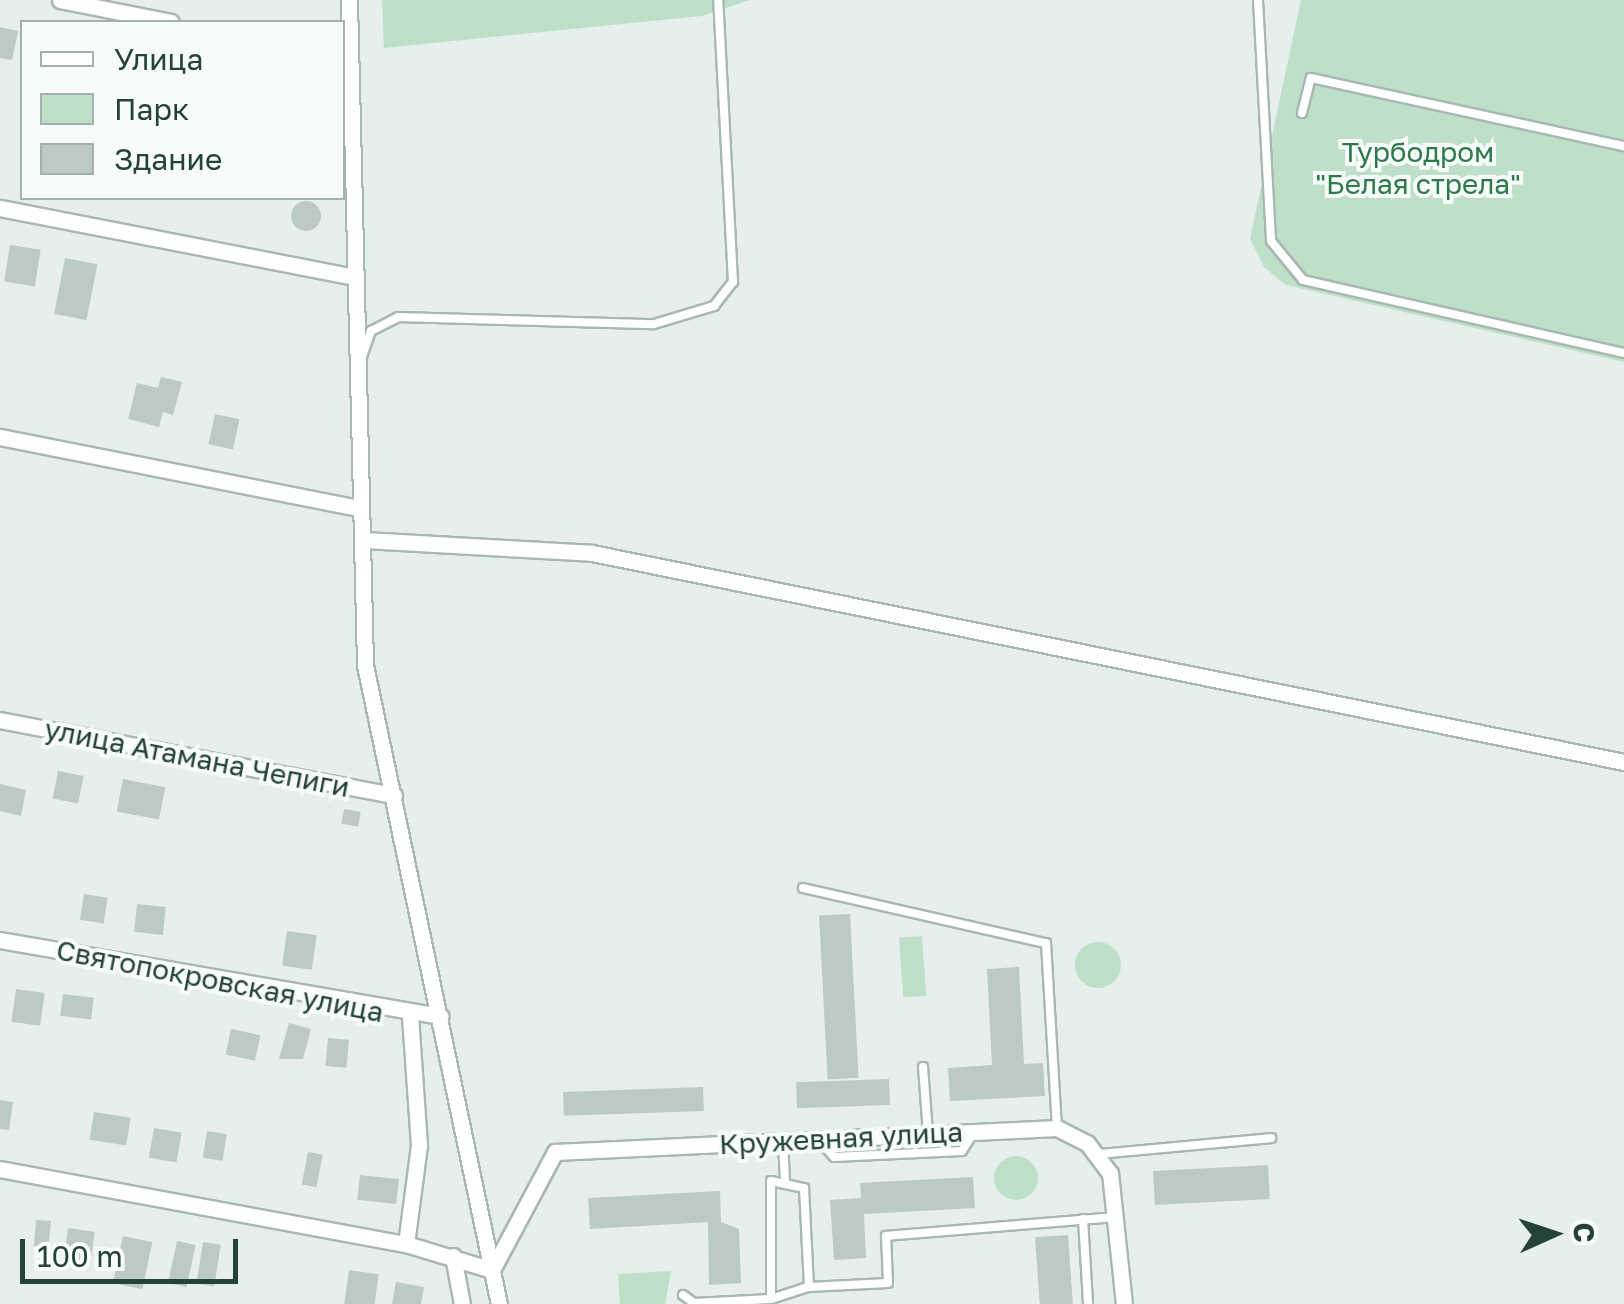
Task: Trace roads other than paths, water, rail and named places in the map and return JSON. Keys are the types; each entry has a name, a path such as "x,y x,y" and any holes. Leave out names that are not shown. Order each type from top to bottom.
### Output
{"street":[{"path":"60,0 161,20"},
{"path":"349,0 346,58 365,666 499,1304"},
{"path":"0,208 354,277"},
{"path":"0,437 359,508"},
{"path":"363,540 592,553 1624,762"},
{"name":"улица Атамана Чепиги","path":"0,720 394,795"},
{"name":"Святопокровская улица","path":"0,940 410,1016 440,1016"},
{"path":"406,1244 420,1145 410,1016"},
{"path":"1057,1128 1099,1154 1120,1216 1124,1304"},
{"name":"Кружевная улица","path":"492,1270 555,1152 1057,1128"},
{"path":"0,1170 406,1244 492,1270"},
{"path":"453,1256 462,1304"}],"lane":[{"path":"357,370 371,331 398,317 654,324 714,306 733,282 718,0"},
{"path":"1258,0 1270,240 1303,280 1624,353"},
{"path":"1302,113 1311,78 1624,146"},
{"path":"803,888 1046,943 1057,1128"},
{"path":"924,1066 928,1134"},
{"path":"818,1139 834,1157 925,1153 962,1151 974,1132"},
{"path":"1099,1154 1271,1138"},
{"path":"784,1141 785,1180"},
{"path":"771,1299 765,1188 785,1180 804,1188 808,1287"},
{"path":"683,1295 694,1303 771,1299 808,1287 888,1283 886,1236 1120,1216"},
{"path":"1083,1219 1088,1304"}],"park label":[{"name":"Турбодром \"Белая стрела\"","path":"1418,168"}]}
